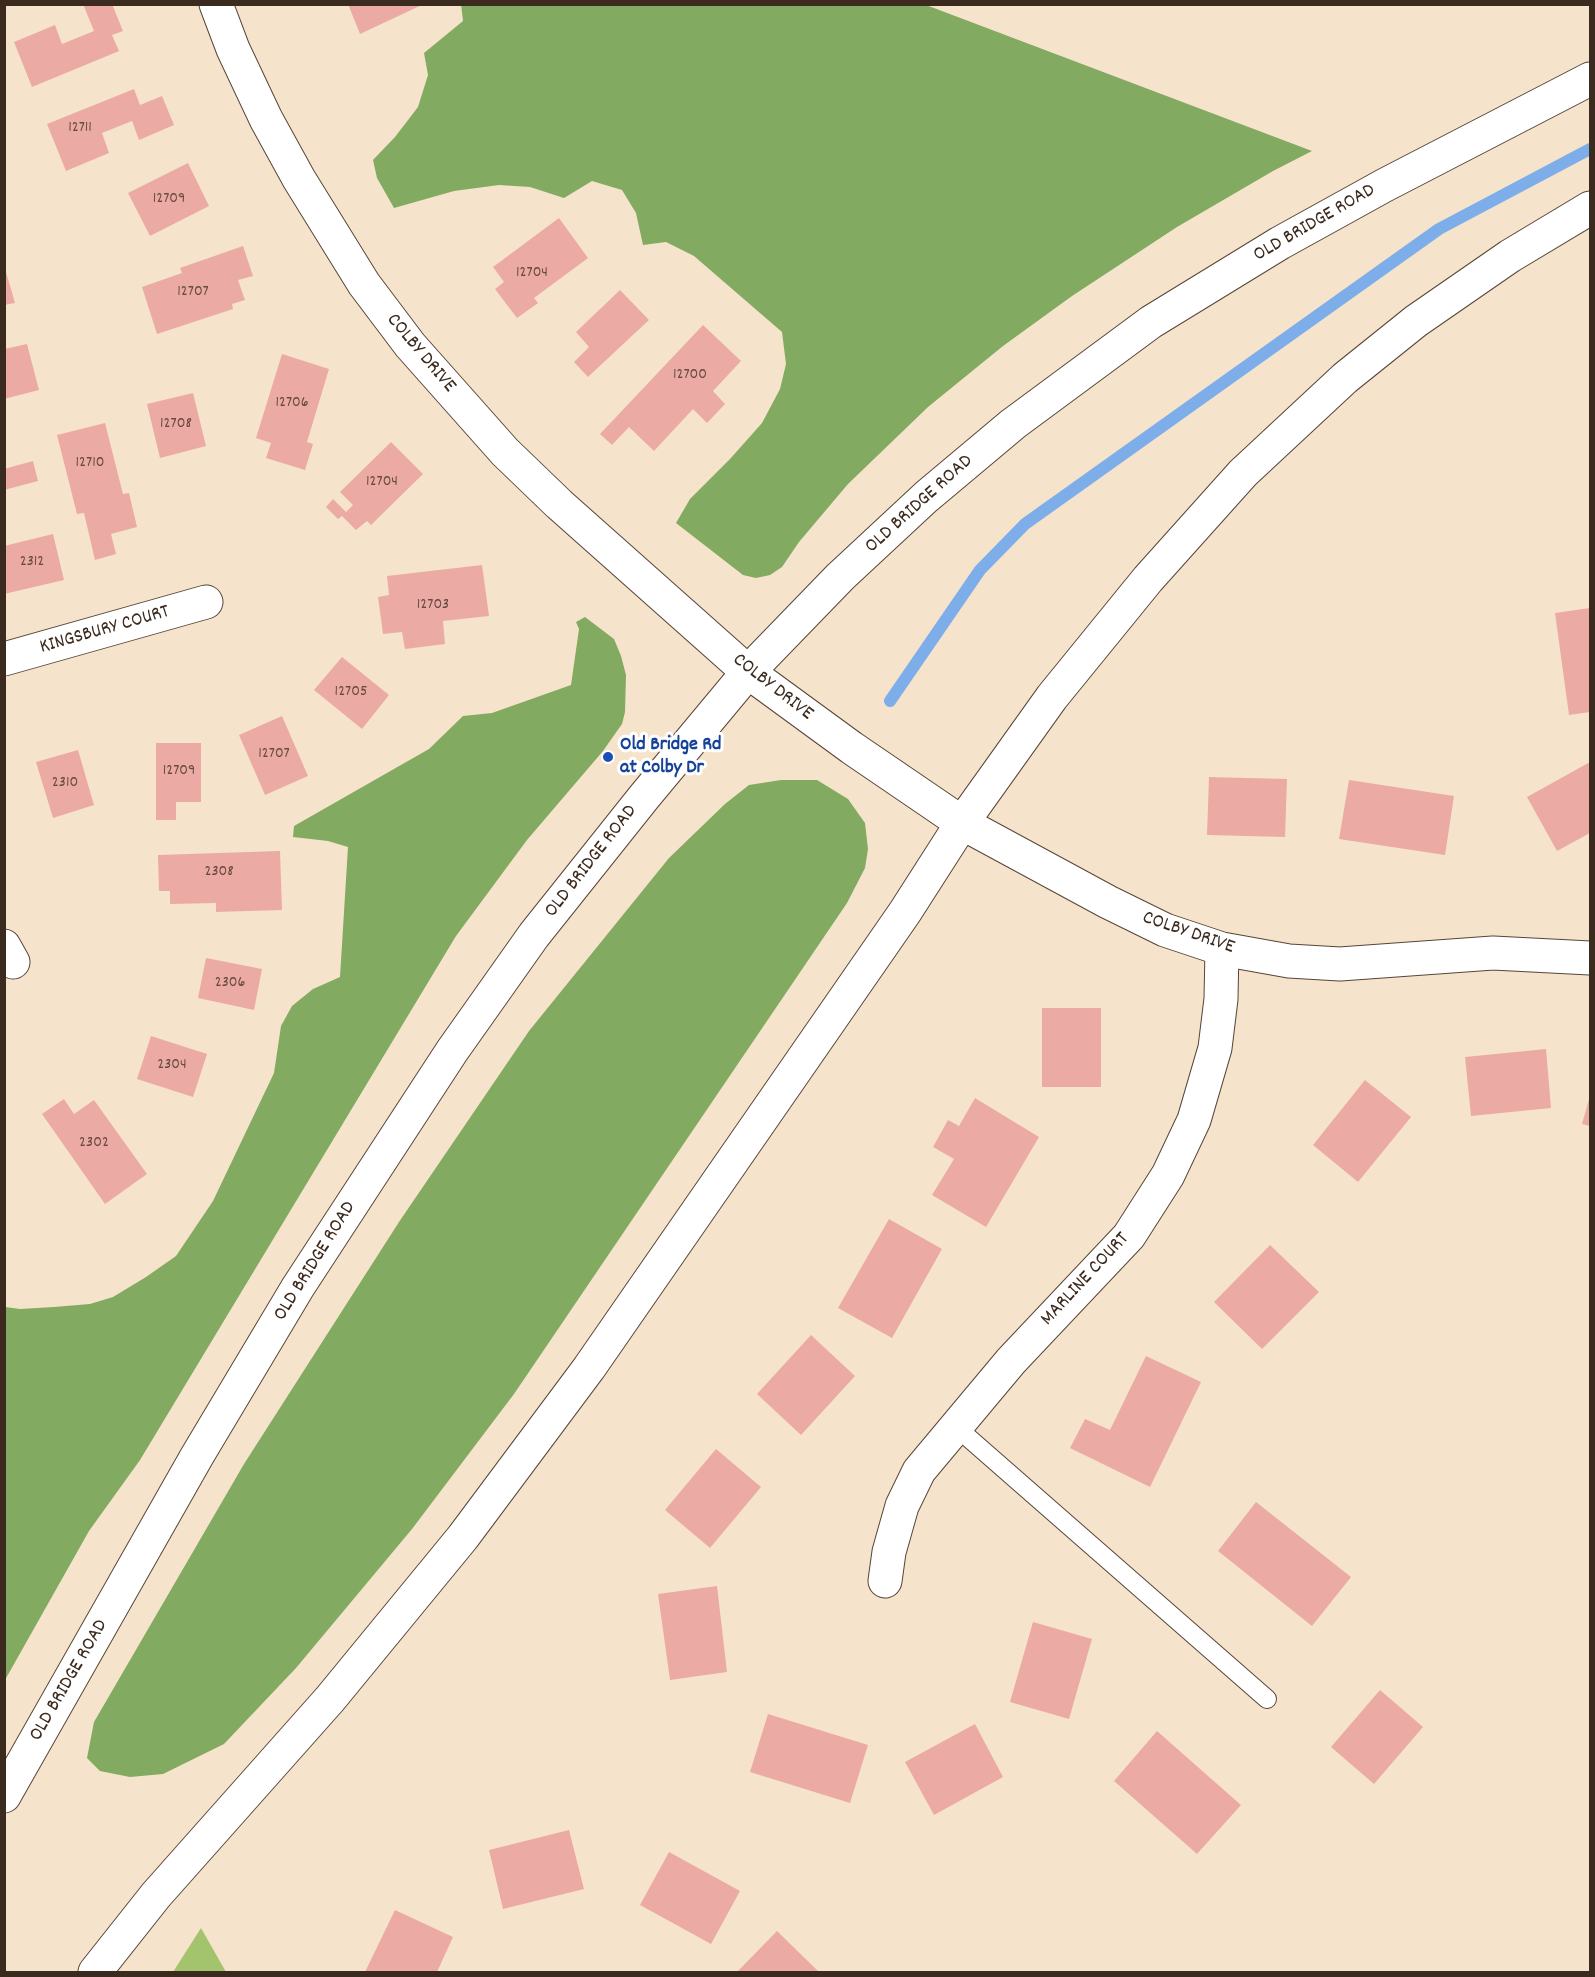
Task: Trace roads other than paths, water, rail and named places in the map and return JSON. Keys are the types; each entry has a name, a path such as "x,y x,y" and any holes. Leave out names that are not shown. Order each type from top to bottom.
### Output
{"main road":[{"name":"COLBY DRIVE","path":"216,4 233,49 266,119 299,179 364,284 410,345 513,459 559,504 748,672 852,748 962,823 1155,926 1222,949 1289,961 1340,964 1493,953 1590,958"},
{"name":"OLD BRIDGE ROAD","path":"4,1796 197,1456 298,1287 452,1051 534,935 644,796 748,672 840,577 926,497 1012,424 1151,322 1280,243 1374,190 1590,79"},
{"path":"95,1972 156,1895 330,1699 463,1537 589,1368 905,912 962,823 1052,697 1148,579 1243,473 1345,378 1416,321 1510,256 1590,208"},
{"name":"KINGSBURY COURT","path":"4,659 206,602"},
{"name":"MARLINE COURT","path":"885,1581 889,1552 902,1506 919,1472 1011,1361 1129,1236 1168,1175 1194,1119 1215,1048 1221,999 1222,949"}],"lane":[{"path":"955,1426 1267,1699"}],"waterway":[{"path":"890,701 980,570 1025,524 1439,229 1590,149"}],"place":[{"name":"Old Bridge Rd at Colby Dr","path":"608,757"}]}
